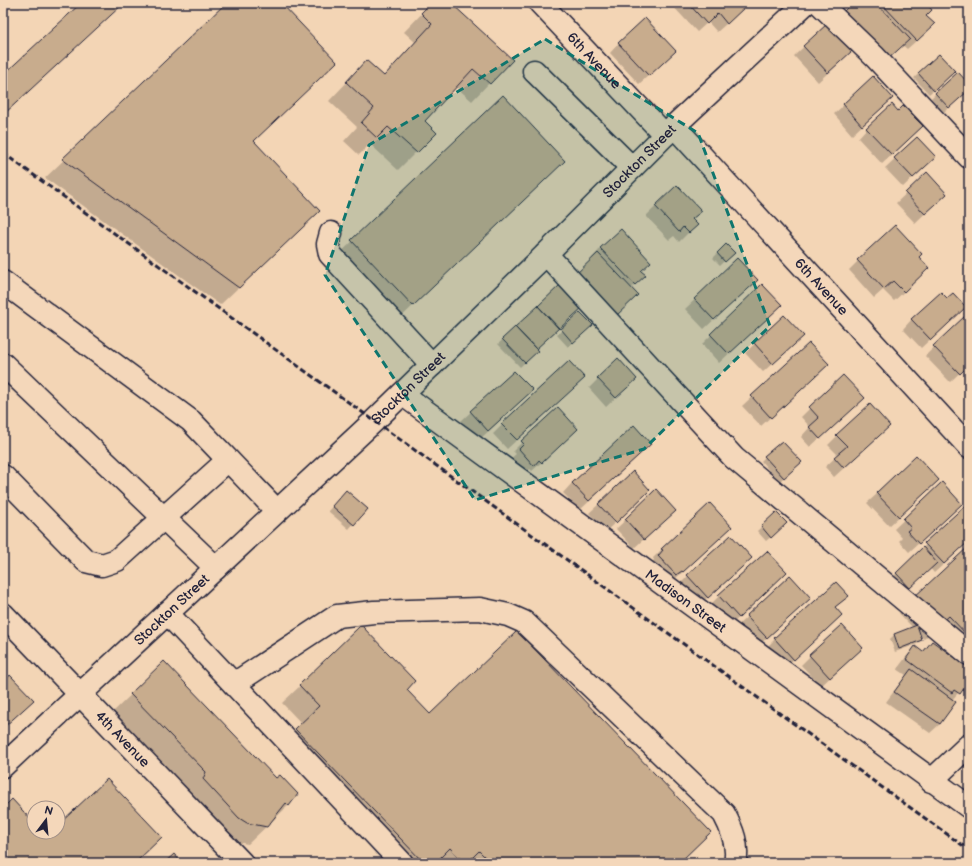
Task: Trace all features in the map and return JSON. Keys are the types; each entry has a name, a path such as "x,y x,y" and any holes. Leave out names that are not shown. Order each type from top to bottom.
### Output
{"street":[{"name":"6th Avenue","path":"540,3 670,130 969,447"},
{"name":"Stockton Street","path":"3,766 402,394 546,254 670,130 806,3"},
{"path":"819,3 875,57 969,157"},
{"path":"534,71 632,168"},
{"path":"331,232 328,244 330,254 432,365"},
{"path":"546,254 734,458 969,654"},
{"path":"3,282 191,421 277,511"},
{"path":"3,364 216,568"},
{"name":"Madison Street","path":"402,394 931,781 969,807"},
{"path":"3,476 86,561 102,566 117,560 228,460"},
{"path":"234,684 337,616 374,612 480,610 508,615 524,622 724,814 732,830 737,854 735,863"},
{"path":"167,613 402,863"},
{"name":"4th Avenue","path":"3,614 242,863"},
{"path":"931,781 969,745"}],"highlighted area":[{"path":"545,39 698,133 770,326 644,449 475,500 325,275 369,145"}],"building":[{"path":"81,3 124,3 3,115 3,75"},
{"path":"226,3 281,3 337,62 254,141 320,211 239,288 62,159"},
{"path":"431,3 451,3 513,60 490,84 473,69 425,121 437,133 417,153 388,127 377,138 361,123 374,108 346,82 366,60 384,76 432,24 421,13"},
{"path":"688,3 741,3 745,7 727,24 718,13 707,24"},
{"path":"852,3 876,3 910,39 887,60 843,12"},
{"path":"881,3 926,3 932,10 926,16 935,24 917,41"},
{"path":"645,18 676,51 649,76 618,43"},
{"path":"827,24 852,51 828,73 803,46"},
{"path":"939,54 955,71 934,91 918,73"},
{"path":"958,72 969,84 969,90 949,108 935,93"},
{"path":"873,76 893,98 862,126 843,104"},
{"path":"503,95 565,161 413,306 351,240"},
{"path":"892,104 898,111 903,106 923,126 892,155 866,128"},
{"path":"917,137 936,157 913,178 894,158"},
{"path":"927,172 947,194 925,214 905,193"},
{"path":"677,185 702,211 692,219 698,225 689,233 683,227 679,232 655,206"},
{"path":"895,225 922,254 919,257 929,268 904,292 893,281 884,289 857,260"},
{"path":"621,229 651,262 641,271 646,275 635,285 600,248"},
{"path":"726,244 735,253 725,262 717,253"},
{"path":"598,253 638,295 615,317 575,275"},
{"path":"737,258 758,280 714,320 694,299"},
{"path":"561,284 583,307 559,329 538,306"},
{"path":"762,284 782,305 729,354 710,334"},
{"path":"941,292 947,298 953,293 966,307 931,340 911,319"},
{"path":"538,306 559,328 536,349 515,327"},
{"path":"580,312 593,325 573,343 561,329"},
{"path":"784,315 804,336 773,364 754,343"},
{"path":"965,316 969,321 969,348 967,350 969,352 969,365 960,374 933,346"},
{"path":"515,327 538,351 525,363 502,339"},
{"path":"809,343 829,364 771,418 751,396"},
{"path":"618,358 637,379 616,398 597,378"},
{"path":"569,361 585,378 517,440 501,424"},
{"path":"514,371 533,390 488,431 470,411"},
{"path":"843,375 865,398 820,439 809,427 819,418 809,407"},
{"path":"870,404 890,426 844,468 834,457 847,446 836,435"},
{"path":"558,407 578,429 542,463 539,460 534,466 519,449 524,444 521,441"},
{"path":"634,425 651,444 589,501 572,483"},
{"path":"782,441 802,462 784,478 764,456"},
{"path":"916,455 939,480 899,517 876,493"},
{"path":"633,471 650,490 616,523 598,504"},
{"path":"942,482 962,504 919,544 907,531 911,528 903,519"},
{"path":"656,489 676,511 644,540 625,519"},
{"path":"346,490 368,509 354,525 332,506"},
{"path":"710,503 732,527 683,572 682,571 676,575 658,556 663,550 661,549"},
{"path":"967,504 969,506 969,541 944,564 924,543"},
{"path":"776,512 787,523 771,538 761,526"},
{"path":"731,535 752,558 708,598 687,575"},
{"path":"969,546 969,637 949,616 938,626 912,599"},
{"path":"923,547 937,563 910,588 896,573"},
{"path":"767,551 787,572 739,618 718,595"},
{"path":"790,575 811,598 767,638 746,616"},
{"path":"836,582 849,596 835,607 842,615 794,660 774,638"},
{"path":"361,625 415,681 407,690 430,714 517,631 711,832 679,863 491,863 479,851 467,863 464,863 450,848 435,863 424,863 295,729 319,706 299,685"},
{"path":"842,625 863,648 830,678 809,655"},
{"path":"917,625 922,640 899,649 894,634"},
{"path":"932,641 969,668 969,681 960,694 954,690 952,693 906,659 915,646 923,652"},
{"path":"164,661 276,778 280,775 298,794 289,806 286,803 267,827 247,823 239,818 203,779 206,772 130,694"},
{"path":"911,669 956,702 940,724 894,692"},
{"path":"10,675 34,700 3,728 3,683"},
{"path":"107,779 162,837 135,863 3,862 3,808 12,799 26,814 26,840 66,840 66,817"},
{"path":"174,854 182,863 164,863"}],"railway":[{"path":"3,153 969,850"}]}
